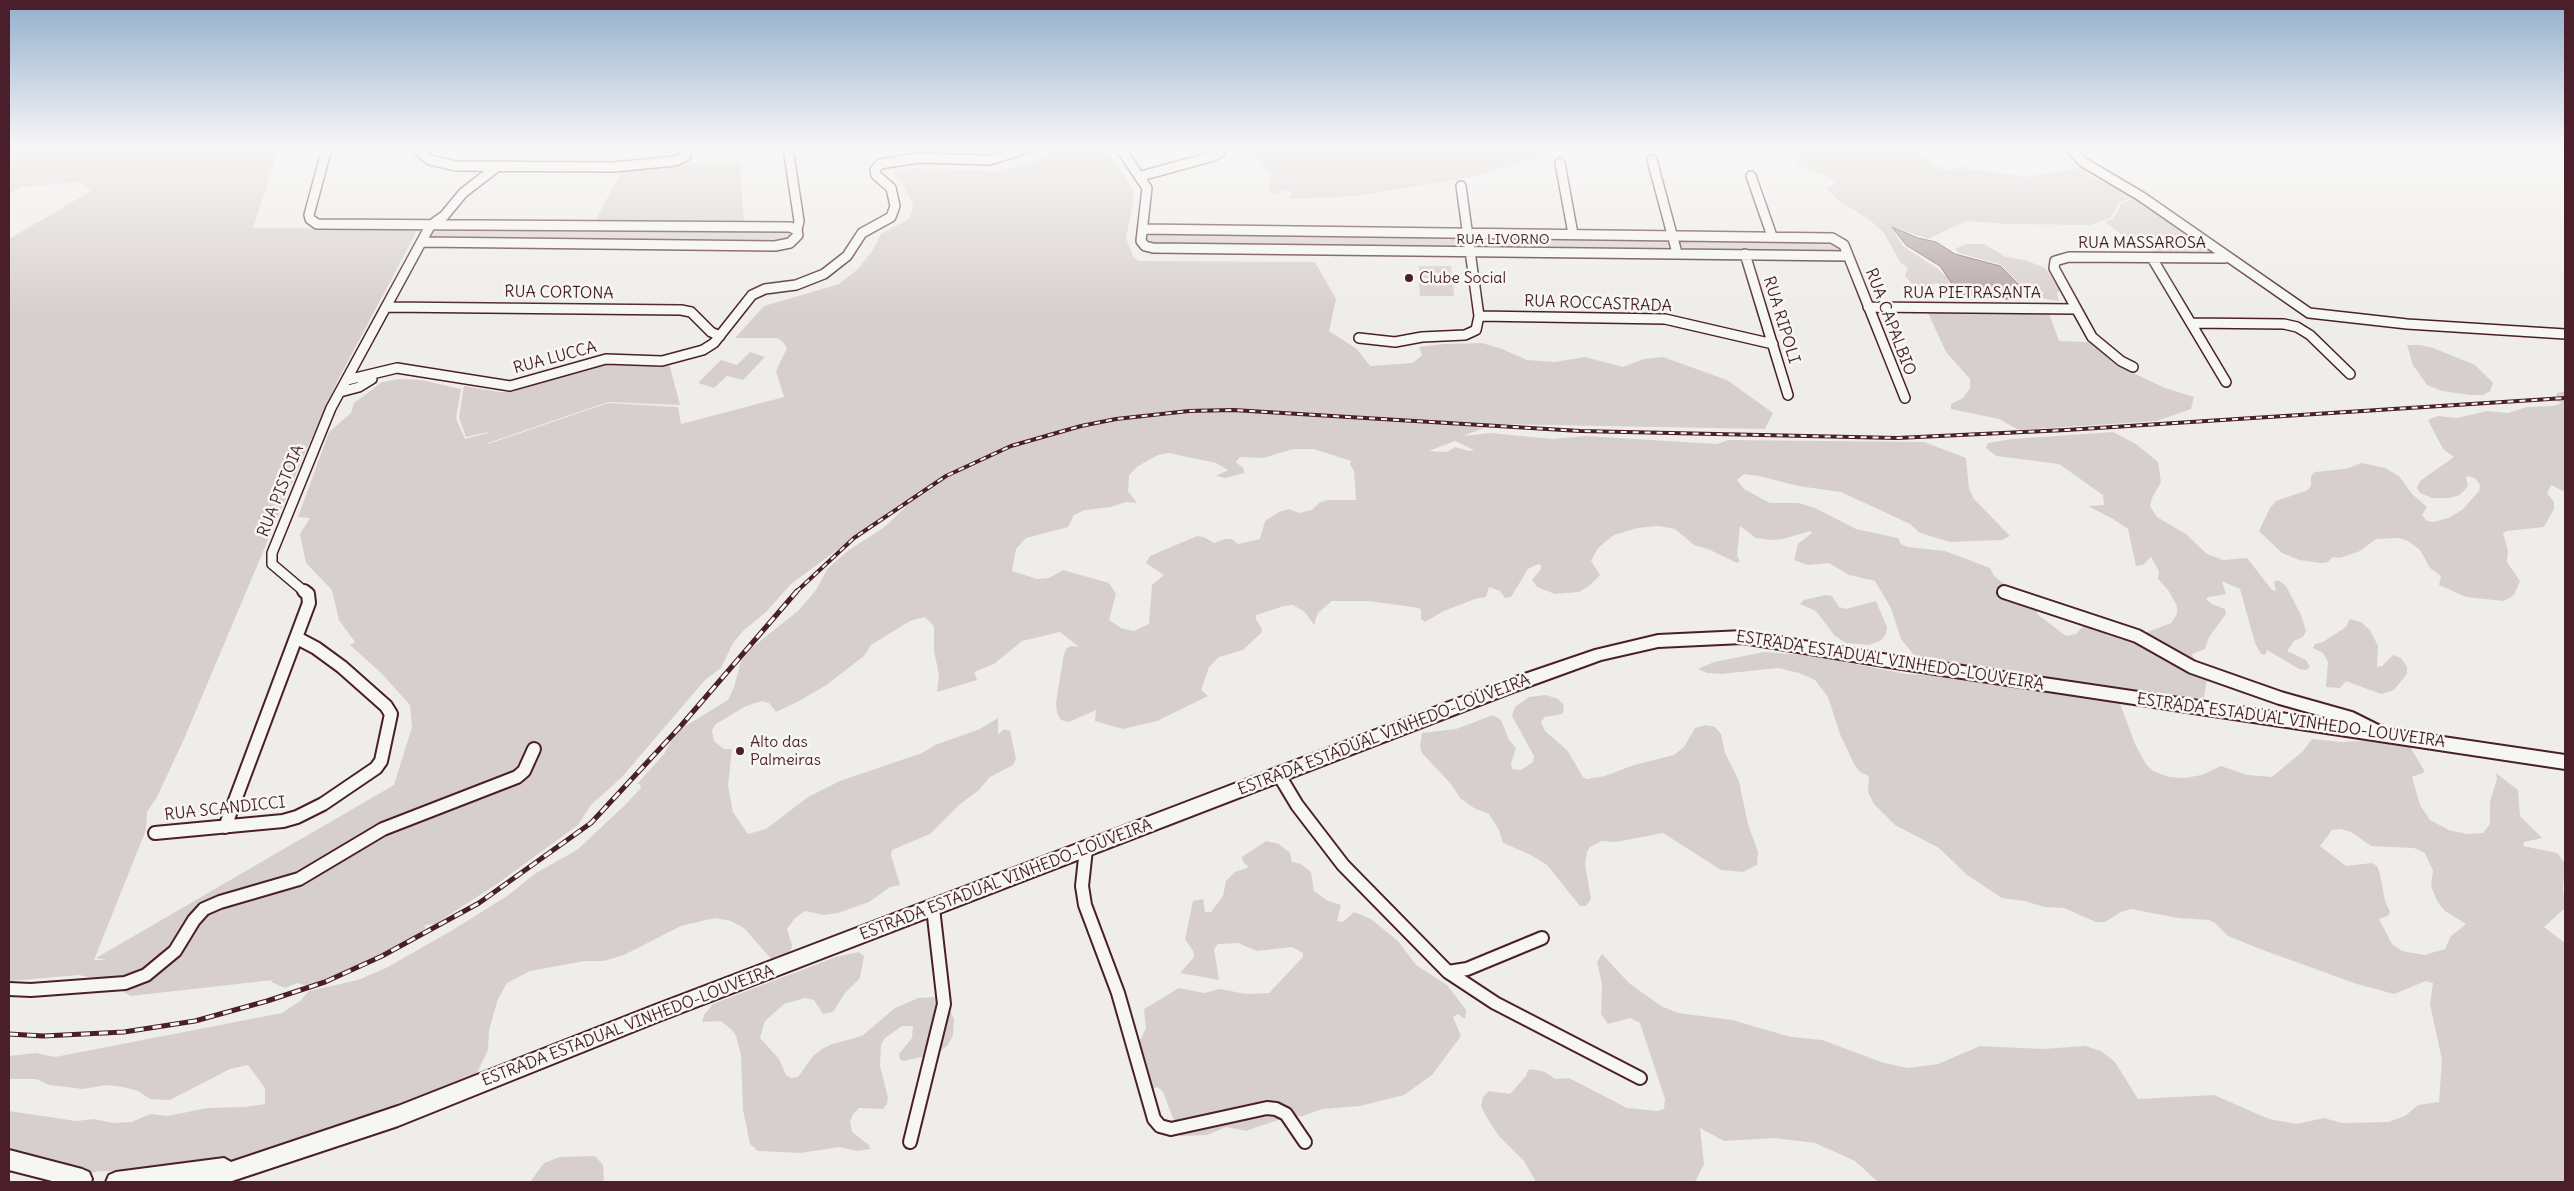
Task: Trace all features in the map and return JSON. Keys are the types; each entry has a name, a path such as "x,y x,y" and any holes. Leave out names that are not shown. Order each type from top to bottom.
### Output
{"main road":[{"name":"ESTRADA ESTADUAL VINHEDO-LOUVEIRA","path":"200,1182 398,1116 1507,687 1600,654 1658,641 1743,637 1895,662 2565,762"},
{"path":"9,1160 81,1181"},
{"name":"ESTRADA ESTADUAL VINHEDO-LOUVEIRA","path":"116,1182 255,1164"}],"street":[{"path":"312,204 309,215 317,224 784,226 798,233"},
{"name":"RUA PISTOIA","path":"225,828 297,638 310,598 308,594 272,564 272,553 331,408 422,242 434,224 454,204"},
{"path":"422,242 775,246 790,243 798,233 799,221 795,204"},
{"name":"RUA LUCCA","path":"347,380 366,377 388,368 401,368 488,384 514,385 587,362 606,359 662,361 685,356 703,350 720,336 752,295 765,289 796,285 824,274 847,256 862,233 891,217 894,204"},
{"path":"1145,204 1143,229 1772,236 1761,204"},
{"path":"1359,338 1396,342 1427,336 1465,335 1476,330 1479,316 1468,253 1463,204"},
{"path":"1568,204 1573,234"},
{"path":"1664,204 1677,253"},
{"path":"2151,204 2309,313 2407,324 2565,334"},
{"path":"784,226 793,219 796,212"},
{"name":"RUA LIVORNO","path":"1143,229 1141,241 1145,246 1154,248 1848,256"},
{"name":"RUA CAPALBIO","path":"1772,236 1836,238 1844,245 1905,398"},
{"name":"RUA RIPOLI","path":"1745,254 1788,395"},
{"path":"2152,258 2226,382"},
{"name":"RUA MASSAROSA","path":"2076,309 2054,268 2054,261 2058,259 2225,258"},
{"name":"RUA CORTONA","path":"388,306 681,310 691,312 711,332 720,336"},
{"name":"RUA PIETRASANTA","path":"1868,307 2076,309"},
{"path":"2076,309 2092,337 2121,361 2133,367"},
{"name":"RUA ROCCASTRADA","path":"1479,316 1664,319 1773,344"},
{"path":"2191,323 2284,324 2296,327 2310,335 2350,374"},
{"name":"RUA LUCCA","path":"340,392 363,385 380,372"},
{"path":"2004,592 2137,636 2192,667 2280,698 2351,718 2384,735"},
{"name":"RUA SCANDICCI","path":"155,833 225,828 283,821 297,817 369,775 381,761 391,723 391,714 386,706 342,667 312,645 297,638"},
{"path":"9,989 31,990 125,983 146,975 175,951 194,920 204,909 220,902 299,879 329,863 356,844 383,829 517,776 524,771 534,749"},
{"path":"1280,775 1297,805 1343,865 1448,972 1495,1003 1640,1078"},
{"path":"1086,849 1082,886 1085,904 1118,993 1154,1119 1160,1126 1171,1129 1267,1108 1276,1109 1286,1114 1305,1142"},
{"path":"910,1142 944,1004 933,908"},
{"path":"1448,972 1467,969 1542,938"}],"shaded area":[{"path":"70,204 261,204 253,228 418,229 339,378 306,450 184,739 157,797 147,812 146,830 94,960 106,960 96,958 394,785 412,727 410,705 381,673 350,645 355,642 339,620 332,590 306,563 300,534 310,518 298,517 329,432 351,413 354,403 382,382 399,379 421,380 461,389 456,418 465,439 488,433 488,444 608,403 678,407 681,424 784,397 776,371 787,348 782,341 777,338 735,338 764,306 839,284 858,269 872,251 881,234 910,218 912,204 1133,204 1126,238 1133,256 1138,261 1315,262 1336,299 1329,331 1357,349 1370,366 1413,363 1422,355 1419,347 1444,344 1482,343 1527,360 1555,362 1585,357 1623,367 1644,359 1663,357 1727,380 1773,413 1765,429 1494,424 1463,436 1490,433 1553,439 1585,436 1717,444 1728,440 1924,442 1966,458 1969,489 1974,499 2010,536 2002,540 1950,542 1920,533 1910,524 1841,492 1798,486 1744,474 1737,480 1744,489 1770,503 1799,503 1815,508 1856,529 1898,538 1901,544 1908,547 1945,551 1990,568 1994,576 2012,590 2007,602 2037,603 2037,614 2066,636 2076,634 2091,618 2103,617 2111,621 2101,630 2107,635 2156,649 2145,633 2171,623 2177,614 2177,606 2168,590 2158,579 2159,571 2151,557 2143,565 2136,566 2128,529 2088,506 2104,505 2103,495 2059,464 1996,456 1986,448 1988,443 2012,439 2113,432 2136,444 2158,462 2161,482 2152,498 2150,506 2157,517 2186,534 2207,554 2223,560 2247,558 2272,590 2276,591 2274,582 2278,580 2286,586 2301,615 2306,631 2303,637 2294,641 2287,651 2306,660 2310,667 2306,670 2299,669 2267,650 2265,655 2261,654 2255,643 2240,589 2222,581 2226,594 2206,599 2212,604 2225,609 2226,614 2209,637 2205,649 2192,654 2197,668 2207,678 2204,697 2178,704 2119,701 2135,744 2146,764 2153,771 2169,777 2184,778 2202,775 2221,766 2247,775 2272,777 2303,751 2312,739 2341,742 2395,739 2409,745 2425,772 2412,777 2420,805 2430,820 2449,830 2467,834 2483,833 2490,824 2490,802 2497,779 2496,773 2518,790 2520,816 2542,838 2524,842 2523,846 2557,853 2565,863 2563,889 2565,908 2544,927 2565,943 2565,1182 1878,1182 1855,1161 1815,1143 1774,1138 1724,1141 1700,1128 1704,1164 1695,1182 1536,1182 1524,1161 1498,1135 1486,1116 1481,1106 1483,1097 1489,1091 1510,1094 1526,1076 1528,1070 1531,1069 1545,1072 1555,1079 1569,1078 1627,1108 1658,1111 1664,1109 1665,1099 1640,1023 1630,1018 1608,1024 1601,1014 1602,984 1597,962 1602,954 1629,983 1661,1006 1678,1013 1732,1020 1791,1037 1822,1040 1884,1063 1908,1068 1938,1064 1980,1046 2043,1049 2085,1046 2101,1051 2115,1062 2138,1099 2214,1095 2269,1119 2297,1124 2324,1118 2342,1123 2388,1122 2405,1116 2418,1105 2439,1102 2442,1060 2430,1004 2433,983 2426,981 2394,994 2357,984 2228,936 2215,923 2209,920 2178,918 2131,909 2121,912 2105,922 2096,922 2064,908 2045,907 2024,901 2002,898 1967,875 1939,848 1895,825 1874,804 1868,792 1869,776 1860,772 1854,764 1840,734 1828,697 1815,680 1799,673 1778,668 1721,674 1707,673 1698,669 1714,662 1764,652 1814,656 1906,674 1925,675 1931,673 1930,667 1913,654 1901,639 1891,608 1875,581 1849,575 1829,563 1808,565 1794,560 1798,544 1812,533 1810,531 1783,539 1771,540 1756,538 1740,526 1737,556 1740,561 1737,563 1708,549 1694,545 1675,529 1659,526 1637,528 1614,535 1598,548 1591,561 1600,575 1589,586 1579,592 1555,594 1537,587 1532,580 1541,569 1541,565 1538,564 1528,569 1511,597 1505,598 1500,591 1489,587 1486,597 1475,599 1444,611 1425,622 1421,619 1421,610 1419,608 1369,601 1332,601 1318,613 1314,625 1305,612 1293,605 1256,615 1256,619 1262,629 1261,633 1243,650 1219,657 1209,667 1201,690 1208,696 1157,721 1123,729 1095,721 1096,710 1069,722 1061,720 1057,713 1056,702 1064,654 1066,649 1071,646 1079,647 1060,632 1022,641 994,664 974,672 977,680 937,692 939,675 934,651 934,626 925,617 910,621 871,645 864,656 825,686 799,701 776,712 769,703 762,701 746,706 716,724 712,730 714,741 724,749 732,749 728,786 733,812 748,834 766,829 808,797 840,781 922,753 935,745 980,729 998,718 998,735 1004,729 1010,731 1016,759 1013,765 990,777 979,790 959,805 930,834 892,850 891,855 900,885 890,887 869,902 838,913 824,915 805,911 795,918 787,929 792,945 791,950 777,961 774,962 744,928 731,921 715,918 681,926 624,955 604,961 585,961 530,971 507,983 498,999 489,1030 488,1050 475,1077 366,1123 298,1139 277,1153 191,1174 99,1171 67,1180 32,1162 9,1160 9,1111 76,1121 94,1119 113,1123 131,1122 151,1114 168,1116 207,1108 245,1107 265,1104 265,1088 248,1065 230,1069 170,1100 150,1099 138,1091 123,1087 106,1085 83,1089 49,1085 36,1079 9,1079 9,1056 36,1053 55,1057 282,1013 300,1001 309,991 358,980 386,968 451,931 507,896 536,873 577,850 641,788 640,784 637,784 664,754 680,725 687,725 728,700 734,687 741,661 749,650 798,611 816,590 828,568 849,550 883,528 906,507 902,502 791,584 766,612 743,631 733,643 721,668 705,680 622,777 591,805 578,825 497,884 435,924 425,925 425,929 391,949 337,975 308,986 297,983 285,988 271,982 273,980 131,996 95,977 79,975 9,981 9,239","holes":["1455,441 1474,450 1469,451 1455,447 1447,452 1429,451","1293,449 1314,449 1351,461 1350,464 1354,471 1356,500 1327,500 1319,503 1312,510 1299,513 1289,509 1279,512 1265,521 1260,539 1238,544 1232,539 1225,539 1214,543 1204,537 1197,536 1150,556 1146,563 1164,575 1152,585 1149,624 1134,631 1121,628 1109,620 1116,594 1109,583 1063,570 1049,578 1037,579 1012,571 1016,549 1026,538 1068,527 1074,515 1085,510 1111,507 1126,502 1137,503 1128,491 1129,475 1138,466 1158,455 1169,453 1216,463 1228,470 1216,476 1225,478 1244,473 1244,469 1236,462 1240,457 1263,458","2340,829 2351,832 2371,846 2414,848 2425,853 2433,871 2431,886 2437,901 2445,911 2466,924 2451,936 2445,949 2424,955 2402,951 2392,944 2379,919 2388,916 2390,912 2385,901 2377,866 2372,863 2346,866 2320,846 2332,830"]},
{"path":"604,204 743,204 744,224 594,223"},
{"path":"1843,204 2119,204 2111,217 2091,225 2010,224 1966,221 1928,239 1891,226 1903,246 1938,269 1949,279 1952,285 1949,288 1936,283 1923,287 1911,283 1905,276 1908,268 1900,262 1884,233 1871,221"},
{"path":"2121,204 2147,204 2220,255 2155,254 2140,239 2122,235 2105,222 2113,219"},
{"path":"1892,227 1918,238 1936,242 1955,254 2000,266 2026,292 2015,298 2006,299 1959,294 1940,266 1906,245"},
{"path":"437,228 789,230 793,236 786,242 430,239 428,236"},
{"path":"1155,233 1461,237 1465,243 1460,248 1153,246 1146,240"},
{"path":"1480,236 1668,240 1671,246 1665,250 1481,249 1474,244 1475,238"},
{"path":"1681,239 1830,239 1841,248 1833,251 1688,250 1679,246"},
{"path":"1966,244 1984,244 2006,257 2025,260 2045,268 2060,289 2057,294 2059,301 2028,296 2027,291 1999,264 1959,253 1955,249"},
{"path":"1419,266 1451,266 1452,278 1420,278"},
{"path":"1419,283 1453,283 1454,296 1420,296"},
{"path":"1928,313 2049,313 2059,341 2090,342 2116,365 2165,388 2194,397 2191,409 2157,421 2019,430 1999,419 1951,409 1951,404 1963,398 1970,388 1970,379 1946,352"},
{"path":"2407,345 2433,348 2475,365 2493,383 2490,391 2483,395 2470,395 2442,391 2427,385 2413,365"},
{"path":"750,352 765,357 743,380 727,376 714,388 698,383 721,360 737,365"},
{"path":"606,363 669,363 680,405 608,402 488,443 488,432 466,437 459,418 464,386 499,392 512,392"},
{"path":"2565,391 2565,492 2551,485 2547,493 2554,502 2554,509 2544,527 2503,533 2508,551 2507,562 2520,581 2514,595 2504,601 2466,597 2439,585 2441,576 2430,568 2420,550 2408,541 2399,538 2376,539 2360,551 2340,558 2333,557 2328,562 2320,563 2299,560 2282,553 2259,531 2270,508 2276,501 2308,490 2311,485 2311,476 2315,472 2345,469 2362,463 2385,468 2399,476 2412,494 2427,507 2422,515 2427,521 2434,522 2448,518 2462,510 2479,491 2480,485 2475,478 2468,476 2466,478 2468,486 2460,495 2450,498 2432,498 2420,493 2417,488 2420,481 2454,457 2443,449 2428,420 2438,416 2457,418 2487,411 2508,413 2527,407 2553,406 2562,403 2556,401 2557,393"},
{"path":"1826,595 1832,596 1839,607 1846,609 1876,601 1887,627 1886,634 1880,641 1869,645 1846,643 1835,636 1816,611 1800,604 1804,600"},
{"path":"2350,619 2361,622 2370,630 2378,646 2377,667 2382,666 2393,655 2401,658 2407,667 2407,674 2394,690 2381,694 2346,681 2340,688 2326,687 2328,662 2323,653 2313,648 2315,644 2323,642 2346,627"},
{"path":"1546,695 1558,699 1563,704 1564,710 1562,714 1545,717 1541,722 1545,731 1567,750 1583,777 1587,779 1605,776 1634,765 1674,755 1684,747 1695,728 1706,725 1715,727 1721,734 1725,753 1739,781 1748,824 1758,852 1757,865 1743,872 1721,870 1663,833 1616,842 1601,841 1590,847 1587,852 1585,864 1591,899 1586,906 1580,906 1547,865 1531,855 1503,843 1499,830 1489,814 1474,808 1460,798 1451,784 1422,753 1420,747 1422,733 1456,729 1493,715 1501,720 1509,740 1516,748 1511,764 1512,769 1521,770 1533,762 1534,756 1512,716 1515,707 1529,697"},
{"path":"1266,841 1279,844 1290,853 1292,862 1301,864 1311,872 1314,891 1328,901 1341,905 1337,921 1343,922 1354,912 1371,919 1398,941 1416,965 1447,985 1466,1010 1465,1019 1458,1014 1453,1017 1461,1036 1432,1075 1404,1095 1360,1106 1322,1109 1303,1116 1284,1118 1246,1131 1226,1127 1207,1135 1180,1136 1163,1092 1158,1087 1152,1089 1145,1082 1137,1047 1146,1028 1144,1009 1179,988 1204,993 1220,989 1246,994 1269,993 1303,957 1303,953 1292,947 1257,951 1238,943 1218,944 1214,949 1219,980 1180,973 1194,957 1193,951 1185,939 1193,901 1203,899 1205,912 1211,912 1223,896 1226,881 1235,872 1249,867 1243,862 1242,857"},
{"path":"859,952 864,956 860,978 845,993 833,1012 823,1014 814,1000 805,998 784,1004 765,1021 760,1038 779,1059 786,1075 791,1078 798,1077 813,1056 822,1049 832,1044 862,1036 895,1008 918,998 934,997 947,1004 954,1019 953,1035 948,1045 938,1053 904,1061 900,1060 899,1054 912,1038 913,1026 902,1026 885,1038 881,1045 880,1066 888,1098 887,1104 883,1109 859,1108 853,1114 850,1122 852,1132 869,1145 870,1149 857,1151 839,1147 801,1153 758,1151 750,1144 743,1110 741,1055 736,1036 721,1021 702,1022 704,1015 713,1004 836,957"},
{"path":"595,1156 603,1165 604,1182 530,1182 544,1163 560,1157"}],"railway":[{"path":"797,591 854,538 946,476 1011,446 1081,426 1116,419 1189,411 1233,410 1580,431 1897,438 2066,430 2565,398"},
{"path":"9,1034 43,1036 124,1032 195,1021 267,1001 325,982 382,956 479,903 591,823 679,728 797,591"}],"place":[{"name":"Clube Social","path":"1409,278"},
{"name":"Alto das Palmeiras","path":"740,751"}]}
